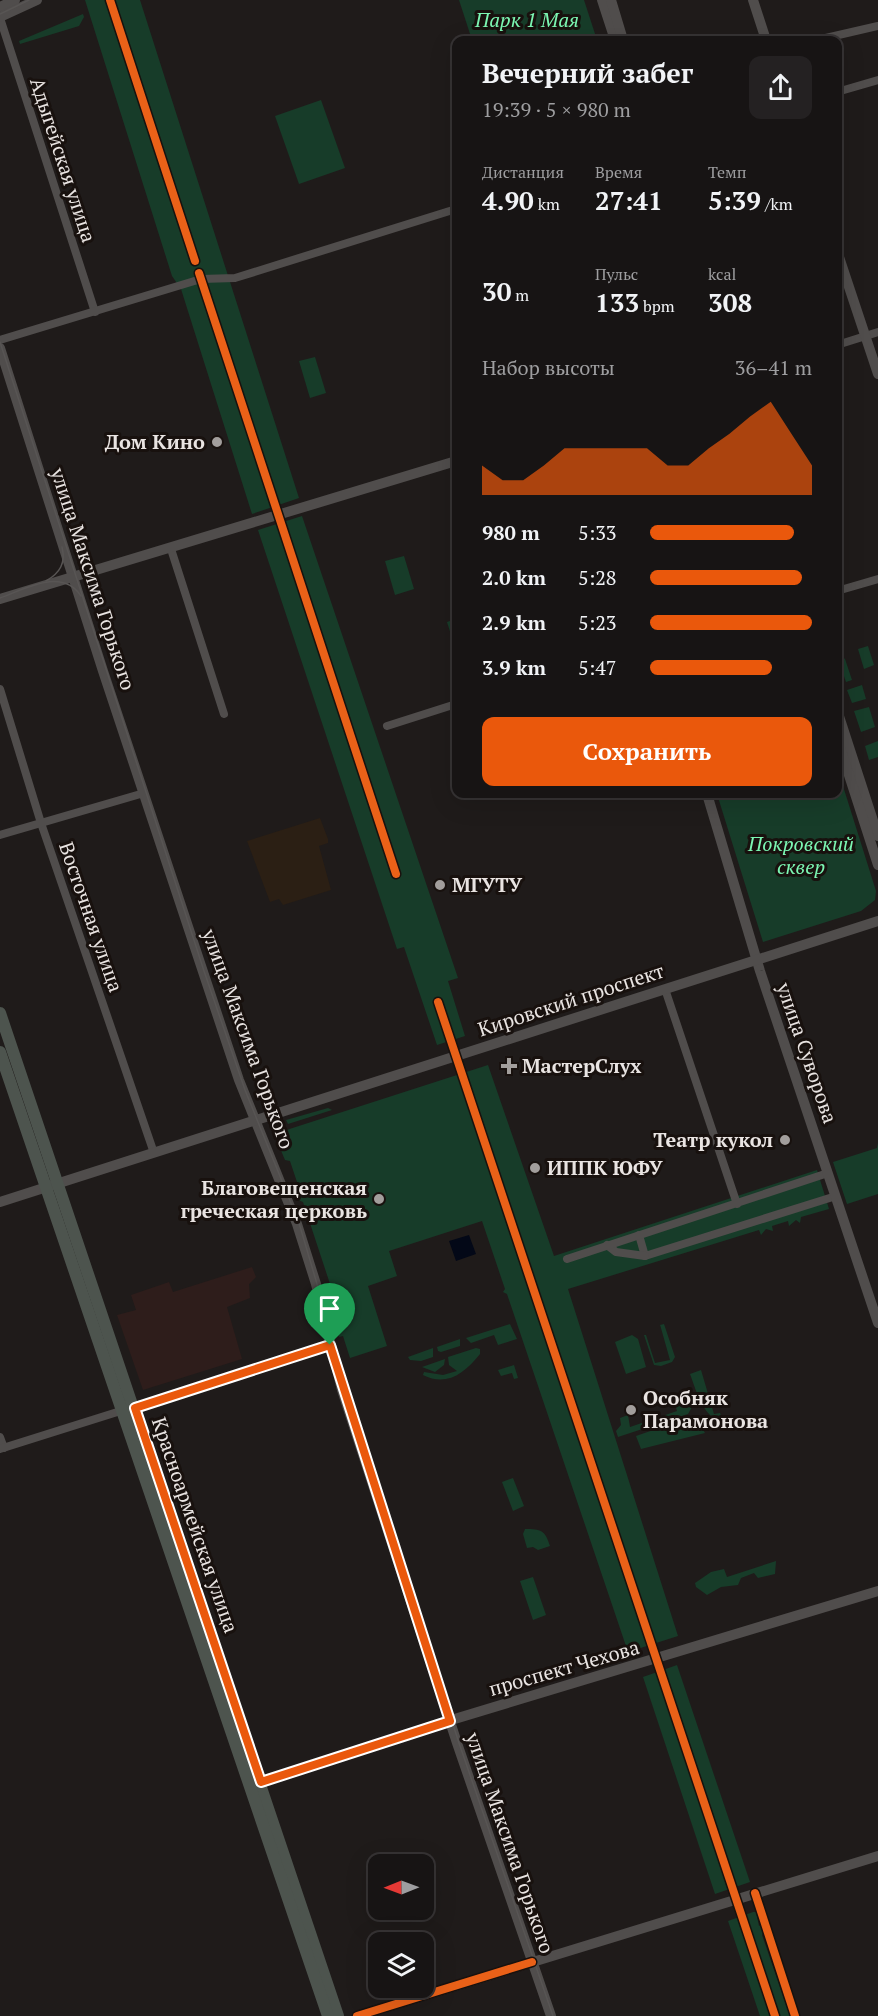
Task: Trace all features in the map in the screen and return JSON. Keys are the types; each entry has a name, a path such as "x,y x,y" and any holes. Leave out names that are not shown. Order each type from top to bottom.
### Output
{"main road":[{"path":"0,7 15,0"},
{"path":"0,17 37,0"},
{"path":"602,0 614,36"},
{"path":"611,0 622,36"},
{"path":"753,0 765,36"},
{"path":"842,266 878,374"},
{"name":"улица Максима Горького","path":"0,348 239,1080 297,1224 316,1284 330,1345 450,1721 551,2016"},
{"path":"0,599 452,462"},
{"path":"842,725 878,836"},
{"path":"842,753 878,865"},
{"name":"улица Суворова","path":"708,798 757,960 878,1323"},
{"name":"Кировский проспект","path":"0,1202 878,921"},
{"name":"Красноармейская улица","path":"0,1013 121,1412 328,2016"},
{"name":"Красноармейская улица","path":"0,1052 135,1408 339,2016"},
{"name":"проспект Чехова","path":"261,1782 450,1721 878,1591"},
{"path":"357,2016 878,1856"}],"street":[{"name":"Адыгейская улица","path":"0,17 96,312"},
{"path":"834,36 878,26"},
{"path":"842,91 878,80"},
{"path":"0,340 201,279 235,278 452,210"},
{"path":"842,343 878,332"},
{"path":"171,549 224,714"},
{"path":"842,590 878,579"},
{"name":"Восточная улица","path":"0,689 41,823 154,1153"},
{"path":"387,726 452,705"},
{"path":"0,835 144,793"},
{"path":"665,989 737,1204"},
{"path":"567,1259 828,1173"},
{"path":"607,1245 616,1252 645,1256 836,1196"},
{"path":"639,1235 645,1256"},
{"path":"0,1437 2,1449 330,1345"},
{"path":"755,1893 795,2016"}],"shaded area":[{"path":"320,818 328,843 319,846 331,890 283,905 279,899 270,902 247,841"},
{"path":"252,1267 256,1277 249,1284 250,1298 227,1307 242,1359 143,1390 117,1315 136,1310 131,1295 169,1282 173,1292"}],"green space":[{"path":"85,0 140,0 299,498 252,514 181,289 172,276"},
{"name":"Парк 1 Мая","path":"459,0 584,0 596,36 471,36"},
{"path":"83,14 84,17 79,26 20,44 19,41"},
{"path":"321,100 345,168 299,184 275,116"},
{"path":"315,357 326,393 310,398 299,361"},
{"path":"302,516 458,978 448,981 465,1036 437,1045 404,947 397,949 258,530"},
{"path":"404,556 414,589 395,595 385,561"},
{"path":"452,620 452,638 447,622"},
{"path":"868,646 874,665 864,669 858,649"},
{"path":"842,657 845,659 852,680 846,682 842,670"},
{"path":"862,685 866,699 852,703 847,690"},
{"path":"869,707 875,727 861,732 854,711"},
{"path":"878,741 878,757 869,760 865,746"},
{"name":"Покровский сквер","path":"842,783 876,891 875,900 861,911 763,942 718,798 842,798"},
{"path":"488,1065 554,1256 817,1170 829,1209 801,1217 800,1223 796,1220 789,1226 788,1221 772,1226 773,1231 766,1229 761,1235 759,1230 568,1289 678,1636 628,1652 507,1294 503,1292 505,1289 482,1221 389,1251 397,1276 368,1286 387,1346 350,1358 343,1336 339,1337 332,1309 330,1284 303,1202 298,1200 301,1194 290,1161 285,1160 274,1134"},
{"path":"328,1108 332,1110 288,1124 286,1120"},
{"path":"878,1143 878,1194 847,1204 833,1162 877,1148"},
{"path":"510,1324 517,1339 498,1345 494,1335 471,1343 466,1338"},
{"path":"664,1324 675,1357 672,1362 661,1366 654,1365 644,1335 646,1335 655,1363 670,1360 660,1325"},
{"path":"632,1335 638,1339 646,1367 626,1374 615,1342"},
{"path":"460,1339 460,1346 438,1351 437,1347"},
{"path":"433,1348 433,1357 421,1361 410,1360 408,1357"},
{"path":"476,1348 480,1349 480,1354 461,1373 439,1380 423,1375 424,1372 443,1375 457,1371 449,1365 448,1357"},
{"path":"445,1359 444,1365 435,1372 422,1367"},
{"path":"514,1365 518,1378 514,1379 512,1373 501,1376 498,1370"},
{"path":"701,1370 714,1414 720,1413 723,1420 711,1415 698,1396 690,1374"},
{"path":"686,1391 692,1407 688,1414 618,1437 616,1431 621,1425 620,1418 628,1415 630,1427 677,1411 673,1398"},
{"path":"685,1419 698,1422 705,1433 641,1449 636,1436"},
{"path":"513,1478 524,1506 513,1511 502,1482"},
{"path":"525,1529 542,1532 550,1546 538,1550 533,1547 527,1548 523,1534"},
{"path":"776,1561 775,1574 758,1578 754,1573 741,1578 738,1585 721,1587 707,1595 696,1587 695,1583 711,1572 724,1569 727,1577"},
{"path":"533,1577 546,1615 533,1620 520,1581"},
{"path":"677,1665 750,1882 715,1894 643,1677"},
{"path":"756,1912 759,1926 761,1925 764,1932 762,1935 790,2016 760,2016 728,1921"}],"water":[{"path":"469,1235 476,1254 456,1261 449,1241"}],"tram line":[{"path":"0,14 29,0"},
{"path":"0,342 204,971 245,1090 299,1223 344,1389 459,1743 553,2016"},
{"path":"46,581 61,567 62,547"},
{"path":"0,598 32,586 54,582 73,587 81,596"}],"cycle path":[{"path":"110,0 195,261"},
{"path":"199,273 396,874"},
{"path":"438,1002 775,2016"},
{"path":"755,1893 795,2016"},
{"path":"357,2016 532,1962"}],"place":[{"name":"Дом Кино","path":"217,442"},
{"name":"МГУТУ","path":"440,885"},
{"name":"МастерСлух","path":"509,1066"},
{"name":"Театр кукол","path":"785,1140"},
{"name":"ИППК ЮФУ","path":"535,1168"},
{"name":"Благовещенская греческая церковь","path":"379,1199"},
{"name":"Особняк Парамонова","path":"631,1410"}],"route":[{"path":"330,1345 342,1390 450,1721 261,1782 135,1408 330,1345"}]}
